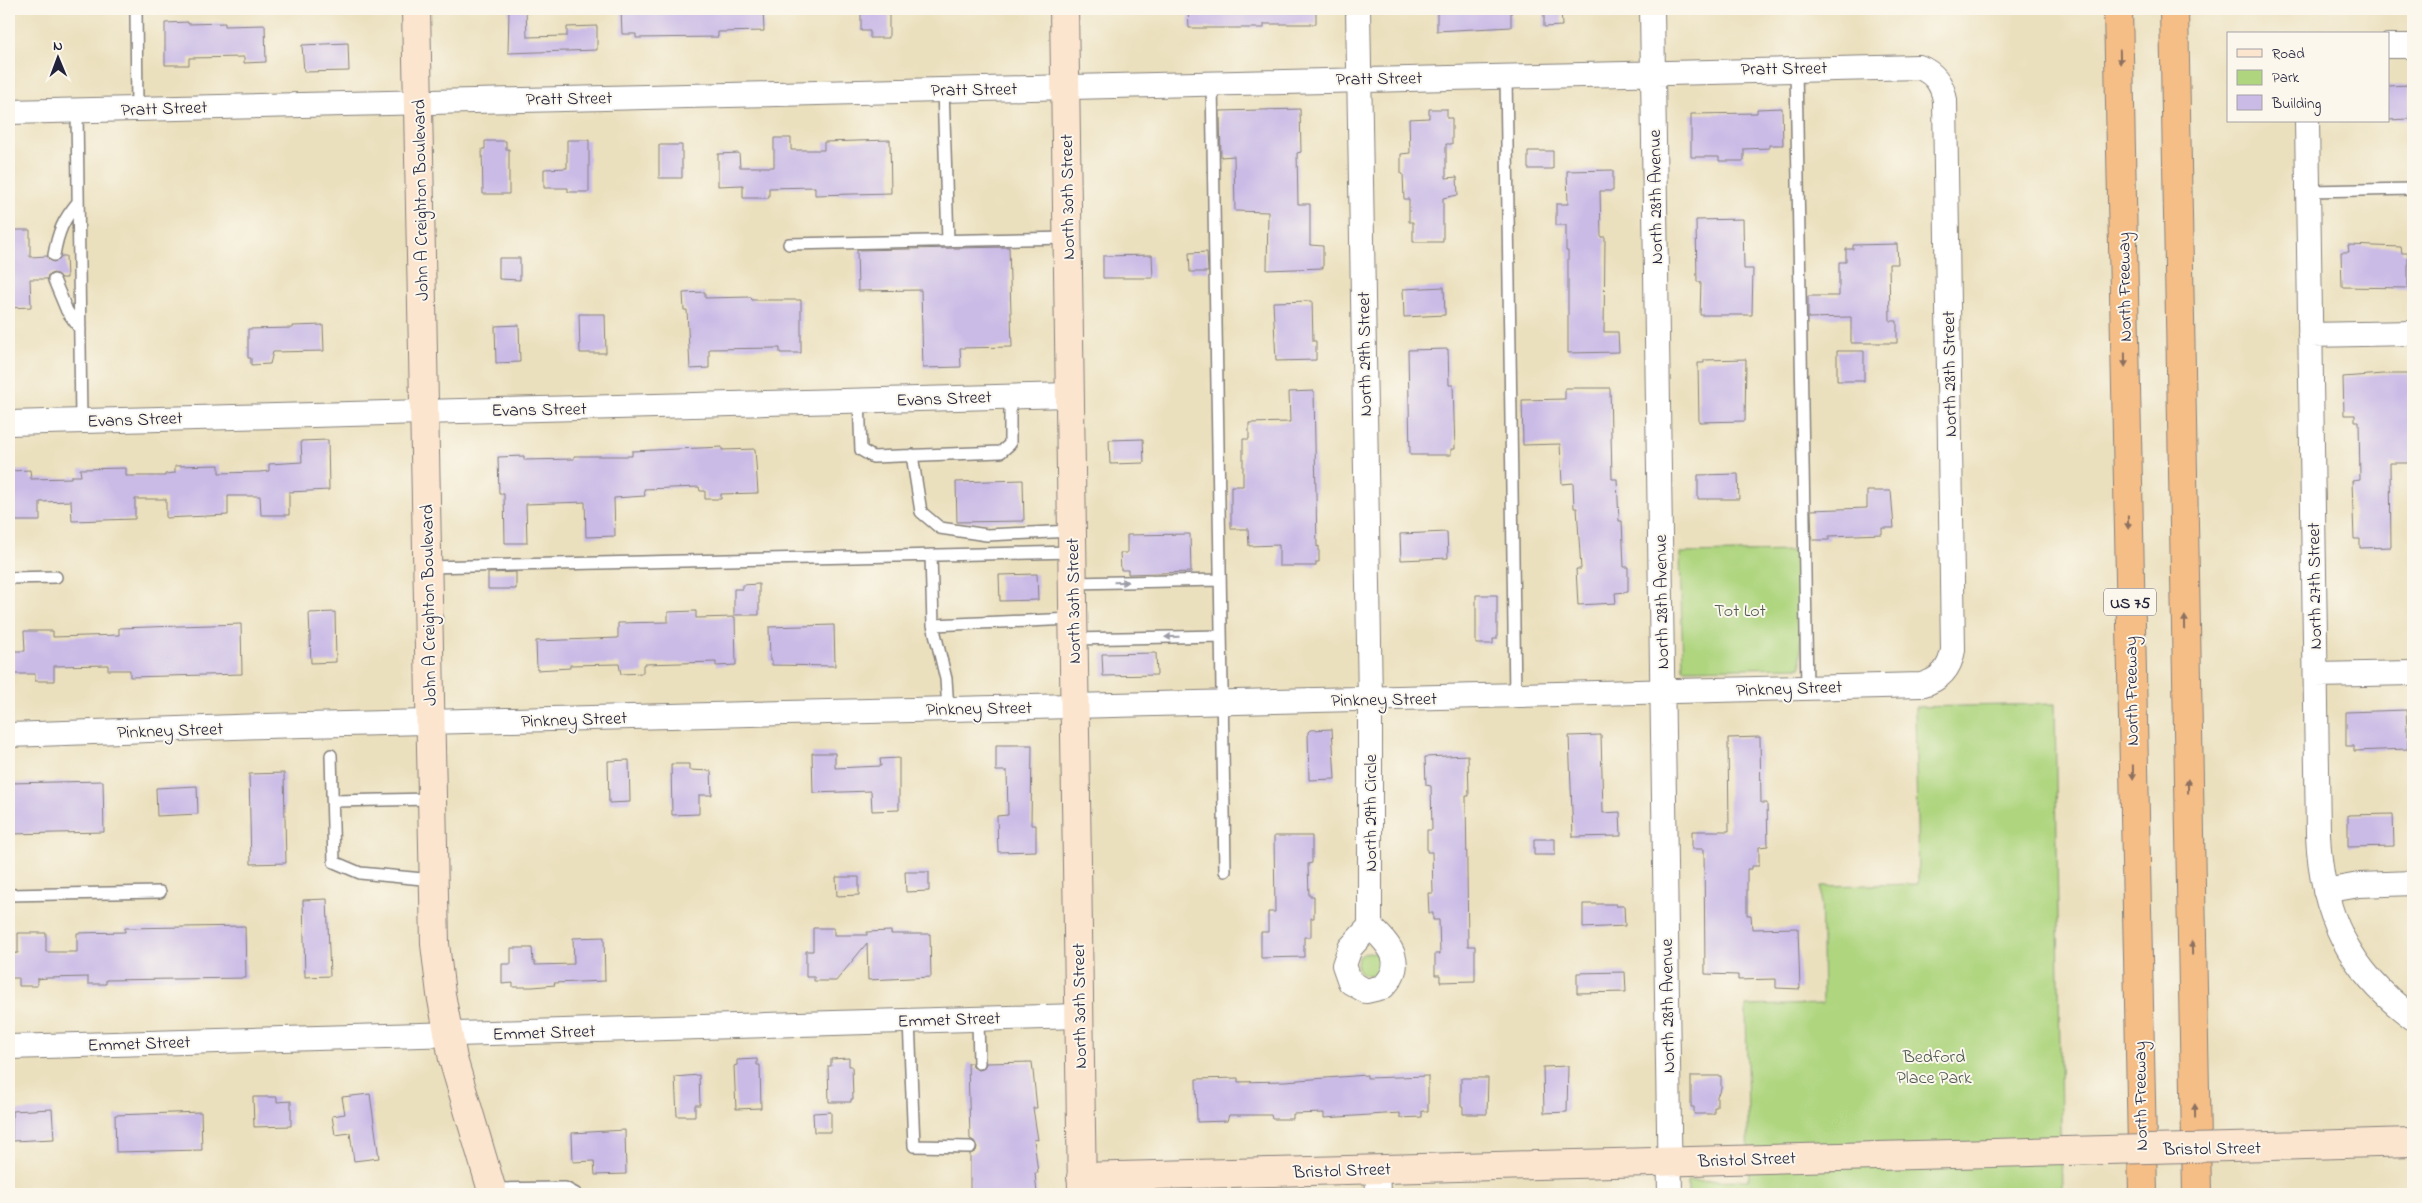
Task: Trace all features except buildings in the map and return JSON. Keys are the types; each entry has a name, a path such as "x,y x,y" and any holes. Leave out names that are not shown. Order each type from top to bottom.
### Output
{"highway":[{"name":"North Freeway","path":"2118,9 2143,1194"},
{"path":"2174,9 2197,1194"}],"street":[{"name":"John A Creighton Boulevard","path":"416,9 431,799 437,962 447,1034 459,1083 492,1192"},
{"name":"North 30th Street","path":"1064,9 1081,1186"},
{"name":"North 29th Street","path":"1358,9 1370,700"},
{"name":"North 28th Avenue","path":"1652,9 1670,1194"},
{"path":"2390,46 2413,46"},
{"name":"Pratt Street","path":"9,112 1796,68 1914,66 1927,70 1936,77"},
{"name":"North 28th Street","path":"1936,77 1943,89 1944,100 1948,335 1953,650 1952,660 1946,671"},
{"name":"North 27th Street","path":"2306,122 2318,834 2325,891 2339,931 2362,971 2387,997 2413,1018"},
{"path":"2310,336 2413,333"},
{"name":"Evans Street","path":"9,423 1070,395"},
{"name":"Pinkney Street","path":"9,735 265,726 1921,685 1938,679 1946,671"},
{"path":"2316,675 2413,673"},
{"name":"North 29th Circle","path":"1370,700 1370,926"},
{"path":"2325,891 2359,885 2413,883"},
{"name":"Emmet Street","path":"9,1047 1079,1016"},
{"name":"Bristol Street","path":"1081,1186 1377,1182 1669,1161 2413,1142"}],"lane":[{"path":"136,9 137,108"},
{"path":"1796,68 1807,688"},
{"path":"1506,75 1515,696"},
{"path":"1212,82 1225,871"},
{"path":"943,89 948,241"},
{"path":"77,110 81,421"},
{"path":"2308,191 2413,189"},
{"path":"54,256 57,236 65,217 78,202"},
{"path":"789,244 1068,238"},
{"path":"54,280 67,311 80,329"},
{"path":"859,400 861,450 873,456 912,455 1001,452 1010,444 1010,396"},
{"path":"912,455 921,512 940,528 987,535 1072,542"},
{"path":"427,567 931,555 1072,542"},
{"path":"931,555 933,625 946,679 948,709"},
{"path":"9,578 56,577"},
{"path":"1073,583 1220,580"},
{"path":"933,625 1220,636"},
{"path":"331,755 334,862 360,873 433,880"},
{"path":"333,801 431,799"},
{"path":"9,896 160,892"},
{"path":"978,1019 979,1063"},
{"path":"909,1020 914,1146 970,1147"},
{"path":"492,1192 565,1188 576,1194"}],"green space":[{"name":"Tot Lot","path":"1798,551 1801,667 1683,669 1680,553"},
{"name":"Bedford Place Park","path":"2055,704 2062,1194 1688,1194 1688,1181 1749,1180 1746,1006 1823,1004 1821,886 1918,884 1915,707"},
{"path":"1369,952 1374,953 1380,959 1380,969 1374,975 1369,976 1364,975 1358,969 1357,964 1358,959 1364,953"}]}
